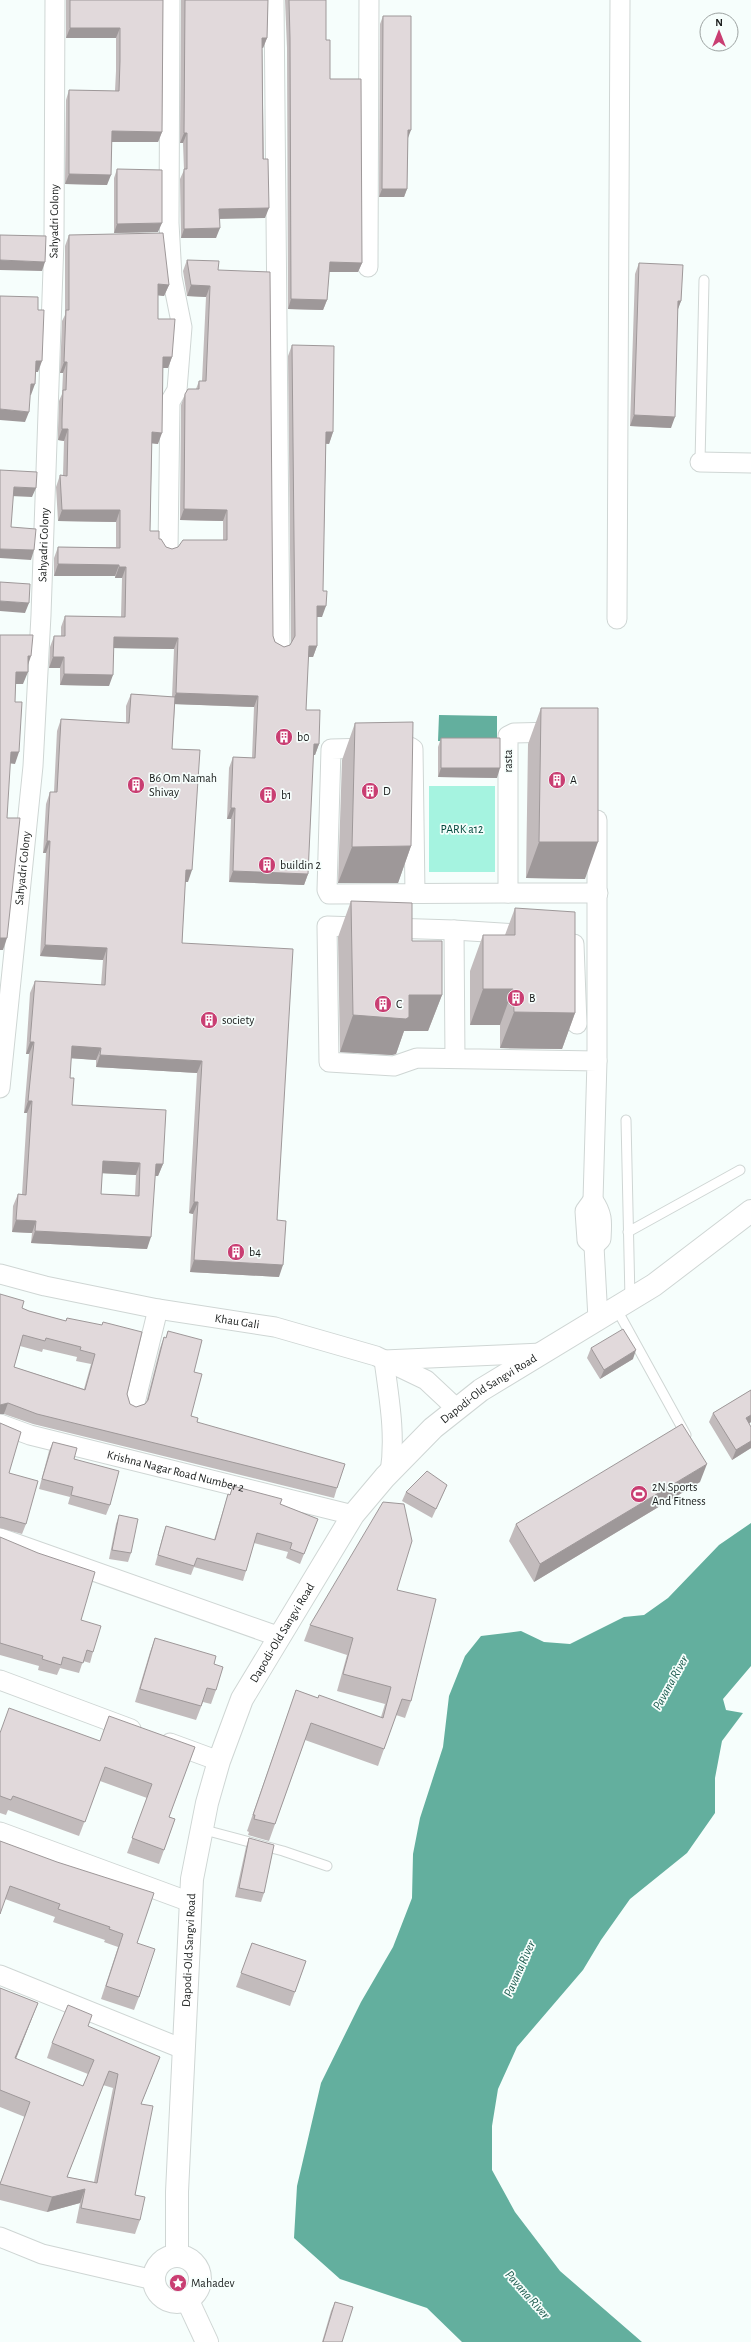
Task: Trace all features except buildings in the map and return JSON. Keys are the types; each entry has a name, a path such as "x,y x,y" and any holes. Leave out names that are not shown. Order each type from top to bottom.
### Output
{"street":[{"name":"Sahyadri Colony","path":"0,1088 33,766 41,615 58,240 55,0"},
{"path":"168,549 170,402 177,390 182,327 165,238 170,0"},
{"path":"274,0 280,647"},
{"path":"368,267 369,0"},
{"path":"617,619 620,0"},
{"path":"700,462 751,463"},
{"name":"rasta","path":"508,893 508,736 514,733 576,732"},
{"path":"415,893 413,749 410,747 332,748 328,892 332,895 415,893 598,893"},
{"path":"597,801 597,1061 593,1200 601,1210 601,1239 594,1246 615,1309"},
{"path":"577,1024 574,942 571,938 454,930 329,926 326,930 329,1062 394,1066 411,1059 455,1058 597,1061"},
{"path":"454,930 455,1058"},
{"name":"Dapodi-Old Sangvi Road","path":"177,2256 177,2192 192,1879 201,1829 219,1761 242,1698 353,1515 433,1428 481,1390 654,1285 751,1211"},
{"name":"Khau Gali","path":"0,1274 45,1286 158,1309 275,1327 384,1360 426,1380 457,1409"},
{"path":"134,1407 158,1309"},
{"path":"390,1473 393,1454 392,1432 384,1360 542,1353"},
{"name":"Krishna Nagar Road Number 2","path":"0,1424 30,1435 353,1515"},
{"path":"0,1538 280,1637"},
{"path":"0,1680 219,1761"},
{"path":"0,1832 190,1902"},
{"path":"0,1975 183,2049"},
{"path":"0,2237 42,2254 154,2280"},
{"path":"177,2256 191,2261 199,2274 198,2289 187,2299 172,2302 159,2294 154,2280 158,2266 169,2257 177,2256"},
{"path":"187,2299 207,2342"}],"lane":[{"path":"700,462 704,280"},
{"path":"626,1120 628,1232 615,1309 692,1447"},
{"path":"628,1232 740,1170"},
{"path":"201,1829 283,1851 327,1866"}],"green space":[{"name":"PARK a12","path":"429,786 495,786 495,872 429,872"}],"water":[{"path":"439,715 497,716 497,743 438,741"},
{"name":"Pavana River","path":"751,1523 751,1666 723,1699 726,1710 743,1713 722,1741 715,1778 715,1813 687,1853 630,1899 601,1940 583,1970 517,2047 498,2089 492,2126 492,2170 515,2212 560,2271 642,2342 462,2342 427,2308 340,2279 294,2238 297,2186 321,2083 361,2002 393,1947 412,1898 413,1854 420,1818 443,1747 449,1696 465,1656 481,1636 521,1631 544,1642 570,1644 624,1617 644,1615 668,1598 719,1545"}],"place":[{"name":"b0","path":"284,737"},
{"name":"A","path":"557,780"},
{"name":"B6 Om Namah Shivay","path":"136,785"},
{"name":"D","path":"370,791"},
{"name":"b1","path":"268,795"},
{"name":"buildin 2","path":"267,865"},
{"name":"B","path":"516,998"},
{"name":"C","path":"383,1004"},
{"name":"society","path":"209,1020"},
{"name":"b4","path":"236,1252"},
{"name":"2N Sports And Fitness","path":"639,1494"},
{"name":"Mahadev","path":"178,2283"}]}
